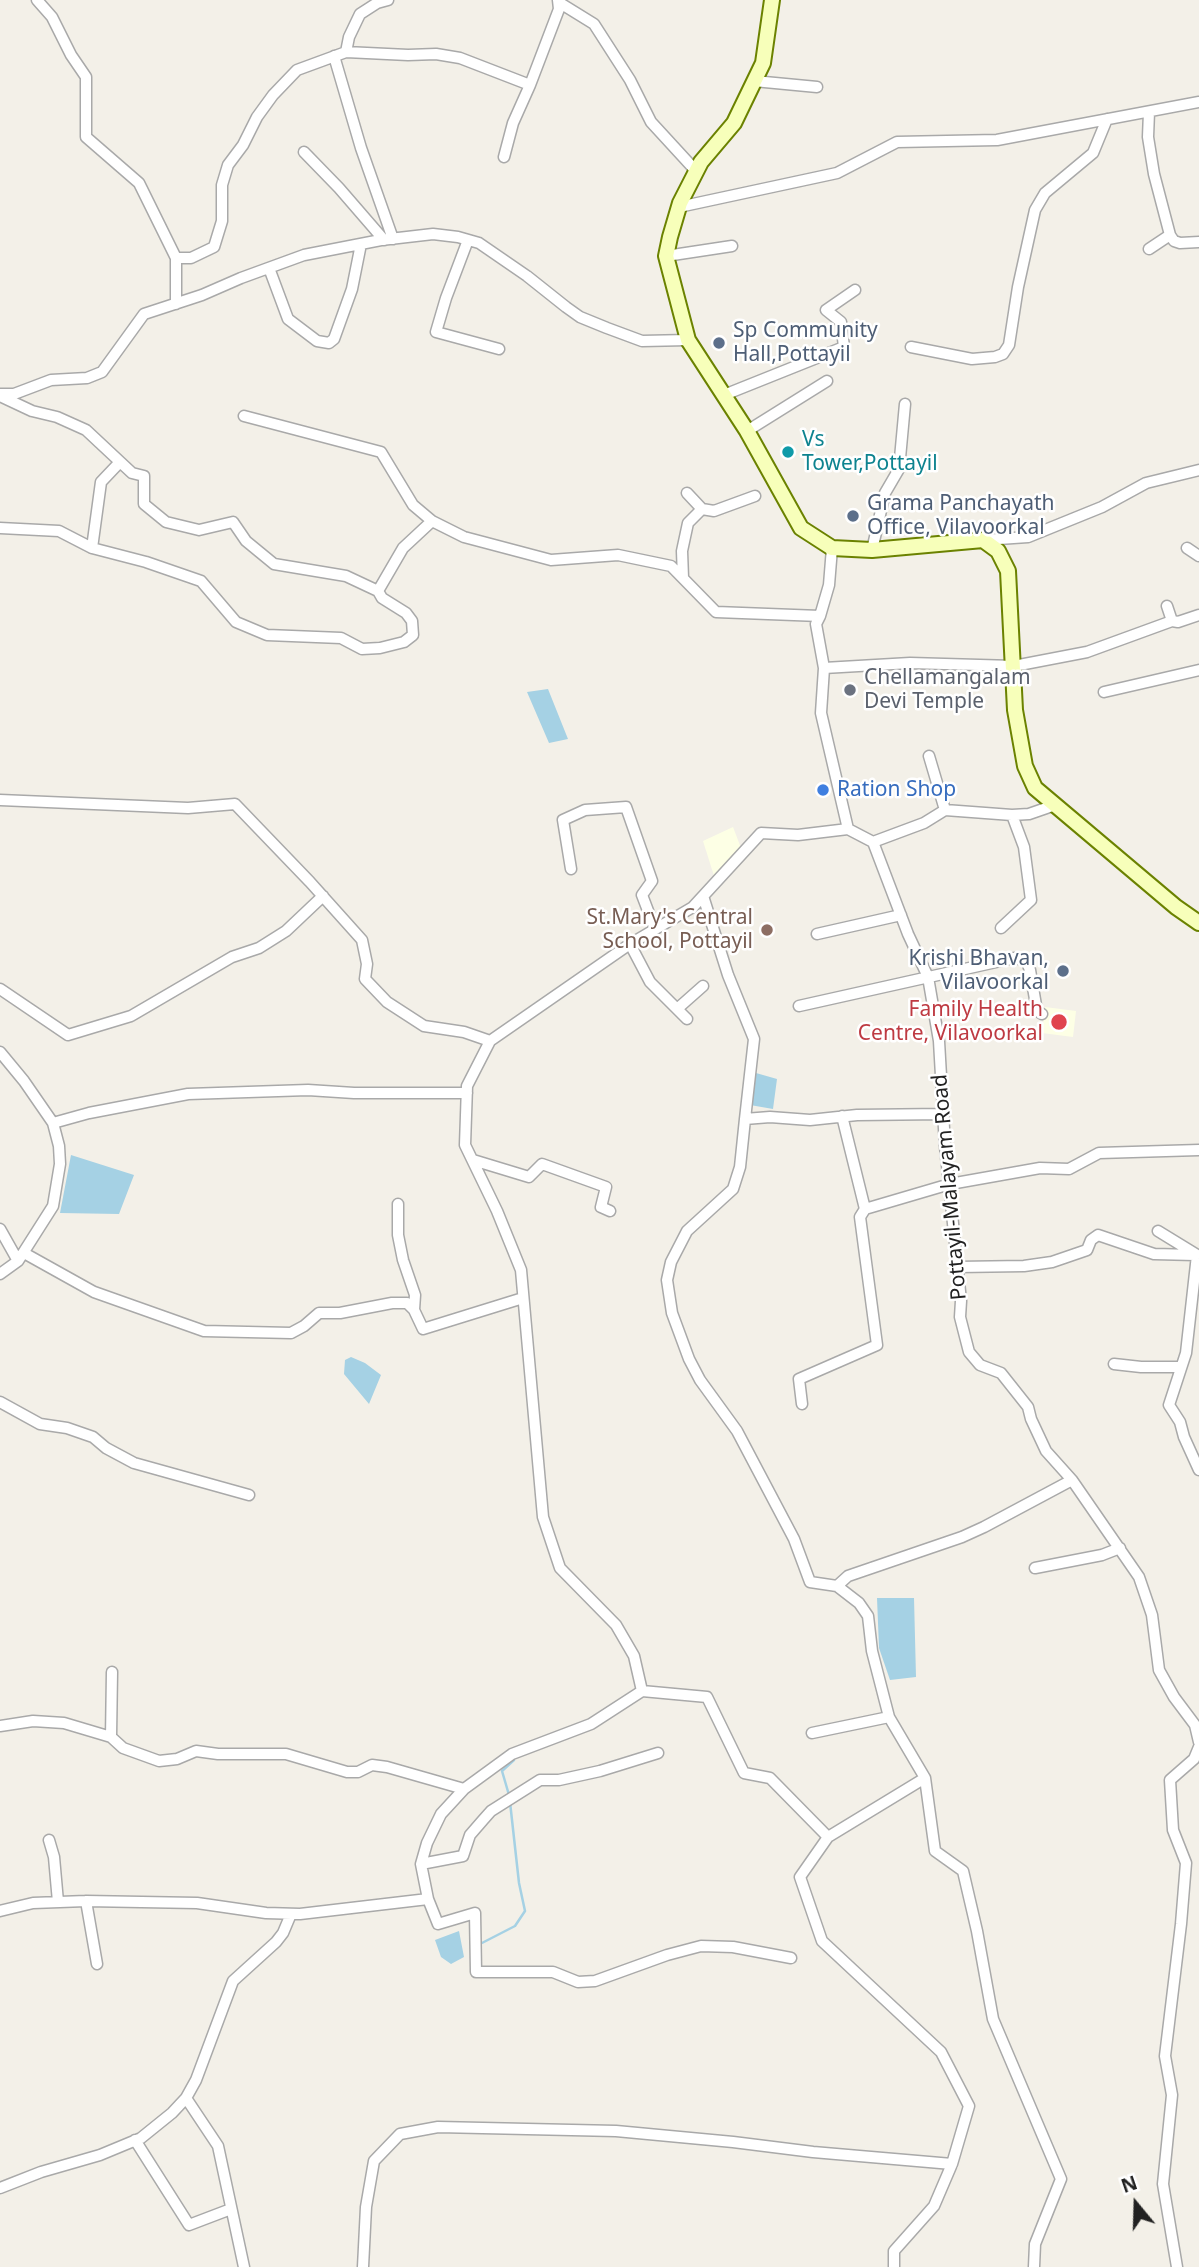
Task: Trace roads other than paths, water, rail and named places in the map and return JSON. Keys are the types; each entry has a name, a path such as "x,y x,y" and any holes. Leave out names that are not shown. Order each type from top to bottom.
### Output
{"street":[{"path":"37,0 51,18 86,77 86,137 139,183 176,258 176,304"},
{"path":"346,52 349,37 360,14 377,3 388,0"},
{"path":"772,0 763,63 734,123 696,171 679,207 666,257 688,340 747,431 801,528 832,548 872,550 1028,537 1102,507 1146,483 1199,470"},
{"path":"505,157 513,123 530,85 559,1 594,24 630,80 651,122 696,171"},
{"path":"176,258 191,258 214,247 222,221 222,185 229,165 273,95 297,70 346,52 436,54 460,58 530,85"},
{"path":"334,56 388,239"},
{"path":"754,81 817,87"},
{"path":"679,207 837,173 897,142 997,140 1199,102"},
{"path":"1149,111 1148,137 1154,174 1170,235 1180,243 1199,242"},
{"path":"911,348 972,359 995,358 1003,354 1009,345 1018,287 1035,210 1045,193 1093,153 1107,119"},
{"path":"304,152 388,239"},
{"path":"0,395 14,394 51,380 87,378 102,372 144,314 304,255 388,239 433,234 479,243 580,317 642,341 688,340"},
{"path":"1149,249 1170,235"},
{"path":"468,240 436,332 499,349"},
{"path":"269,268 288,319 317,341 329,343 334,339 352,289 361,244"},
{"path":"666,257 732,246"},
{"path":"724,395 844,346 841,322 826,310 855,290"},
{"path":"747,431 827,381"},
{"path":"0,395 32,411 57,417 86,429 132,473 144,476 144,505 166,522 199,530 233,522 246,541 274,564 346,576 378,592 382,598 406,613 412,621 413,635 404,642 362,649 341,638 267,635 236,622 201,581 146,562 92,548 59,531 0,528"},
{"path":"872,550 885,493 899,469 905,404"},
{"path":"244,416 381,452 413,505 432,521 464,537 551,560 618,555 671,566 716,612 820,616"},
{"path":"92,548 101,482 120,462"},
{"path":"687,493 702,509 714,512 755,496"},
{"path":"682,578 682,551 688,523 702,509"},
{"path":"378,592 402,548 432,521"},
{"path":"983,540 998,551 1007,571 1015,710 1025,766 1035,788 1176,907 1199,923"},
{"path":"832,548 829,585 816,624 824,668 821,713 848,829"},
{"path":"1187,548 1199,556"},
{"path":"1167,606 1172,621"},
{"path":"824,668 910,663 1014,666 1087,652 1172,621 1178,622 1199,615"},
{"path":"1104,692 1199,670"},
{"path":"929,756 945,810"},
{"path":"0,800 188,808 235,804 362,940 367,964 365,979 387,1002 424,1026 464,1032 490,1041"},
{"path":"642,1691 634,1656 616,1625 560,1568 542,1517 521,1270 465,1145 467,1086 490,1041 630,944 694,907 761,833 798,835 848,829 873,842 924,823 945,810 1012,815 1029,814 1055,805"},
{"path":"571,869 563,820 585,810 626,807 652,881 642,895 655,929"},
{"path":"1001,928 1031,900 1024,847 1012,815"},
{"name":"Pottayil-Malayam Road","path":"873,842 928,977 939,1041 960,1317 969,1352 980,1365 1001,1373 1028,1407 1046,1451 1072,1480 1139,1577 1152,1615 1160,1670 1174,1696 1195,1725 1199,1744"},
{"path":"0,989 68,1035 131,1016 232,957 259,948 286,931 323,896"},
{"path":"703,896 728,975 754,1039 740,1167 733,1189 687,1231 671,1262 667,1280 672,1314 699,1380 737,1431 794,1539 810,1582 837,1586 859,1603 867,1616 872,1651 890,1717 925,1779 935,1851 963,1871 993,2019 1061,2179 1035,2244 1034,2267"},
{"path":"817,934 901,915"},
{"path":"630,944 650,982 687,1019"},
{"path":"799,1006 1014,958 1026,960 1037,1012 1042,1014"},
{"path":"677,1009 703,986"},
{"path":"0,1052 53,1123 60,1164 53,1206 21,1257 0,1275"},
{"path":"53,1123 89,1113 188,1094 308,1090 354,1093 467,1093"},
{"path":"745,1119 770,1117 810,1120 842,1116 944,1114"},
{"path":"842,1116 865,1209"},
{"path":"802,1404 799,1379 877,1345 860,1217 865,1209 950,1184 1040,1168 1069,1168 1099,1153 1199,1150"},
{"path":"472,1160 529,1177 542,1164 606,1186 601,1207 610,1211"},
{"path":"398,1204 398,1235 415,1295 414,1310"},
{"path":"0,1229 21,1257 94,1292 204,1331 291,1332 304,1326 319,1313 340,1313 392,1303 407,1303 414,1310 423,1329 523,1298"},
{"path":"1158,1231 1198,1254"},
{"path":"958,1266 1024,1266 1052,1262 1087,1250 1091,1240 1098,1235 1154,1254 1198,1254"},
{"path":"1198,1254 1186,1353 1168,1405 1180,1422 1199,1470"},
{"path":"1114,1364 1181,1367"},
{"path":"0,1402 40,1424 67,1428 93,1437 106,1448 134,1463 249,1495"},
{"path":"837,1586 848,1576 962,1537 1072,1480"},
{"path":"1035,1568 1102,1555 1120,1548"},
{"path":"111,1737 112,1672"},
{"path":"791,1958 733,1947 701,1946 595,1980 578,1982 553,1972 476,1972 475,1913 438,1924 428,1899 421,1864 440,1814 464,1788 512,1754 591,1724 642,1691 707,1697 744,1773 770,1778 828,1837"},
{"path":"812,1733 890,1717"},
{"path":"0,1726 33,1721 64,1723 111,1737 124,1748 159,1762 177,1759 196,1751 286,1755 347,1772 358,1772 372,1765 387,1767 464,1788"},
{"path":"1177,2267 1163,2184 1172,2095 1165,2056 1186,1863 1173,1830 1170,1780 1194,1759 1199,1744"},
{"path":"421,1864 463,1856 470,1835 483,1819 540,1780 559,1780 600,1771 658,1753"},
{"path":"894,2267 894,2251 934,2206 952,2164 969,2106 941,2052 822,1941 800,1877 828,1837 925,1779"},
{"path":"49,1840 54,1857 58,1902"},
{"path":"0,1911 33,1903 86,1901 197,1903 291,1914 371,1908 428,1899"},
{"path":"86,1901 97,1964"},
{"path":"0,2188 41,2172 100,2155 135,2140 172,2113 186,2098 196,2080 233,1981 276,1942 291,1914"},
{"path":"186,2098 218,2146 244,2267"},
{"path":"363,2267 366,2207 374,2161 400,2134 438,2127 615,2131 952,2164"},
{"path":"135,2140 189,2225 231,2209"}],"water":[{"path":"548,689 568,739 549,743 527,692"},
{"path":"756,1073 777,1079 773,1109 750,1105"},
{"path":"71,1155 134,1175 119,1214 60,1213"},
{"path":"351,1357 381,1375 369,1404 344,1374 345,1360"},
{"path":"877,1598 914,1598 916,1677 890,1680 879,1648"},
{"path":"459,1931 464,1957 451,1964 441,1957 435,1940"}],"waterway":[{"path":"509,1795 502,1771 514,1760"},
{"path":"480,1944 515,1926 525,1911 519,1883 510,1802"}],"place":[{"name":"Sp Community Hall,Pottayil","path":"719,343"},
{"name":"Vs Tower,Pottayil","path":"788,452"},
{"name":"Grama Panchayath Office, Vilavoorkal","path":"853,516"},
{"name":"Chellamangalam Devi Temple","path":"850,690"},
{"name":"Ration Shop","path":"823,790"},
{"name":"St.Mary's Central School, Pottayil","path":"767,930"},
{"name":"Krishi Bhavan, Vilavoorkal","path":"1063,971"},
{"name":"Family Health Centre, Vilavoorkal","path":"1059,1022"}]}
